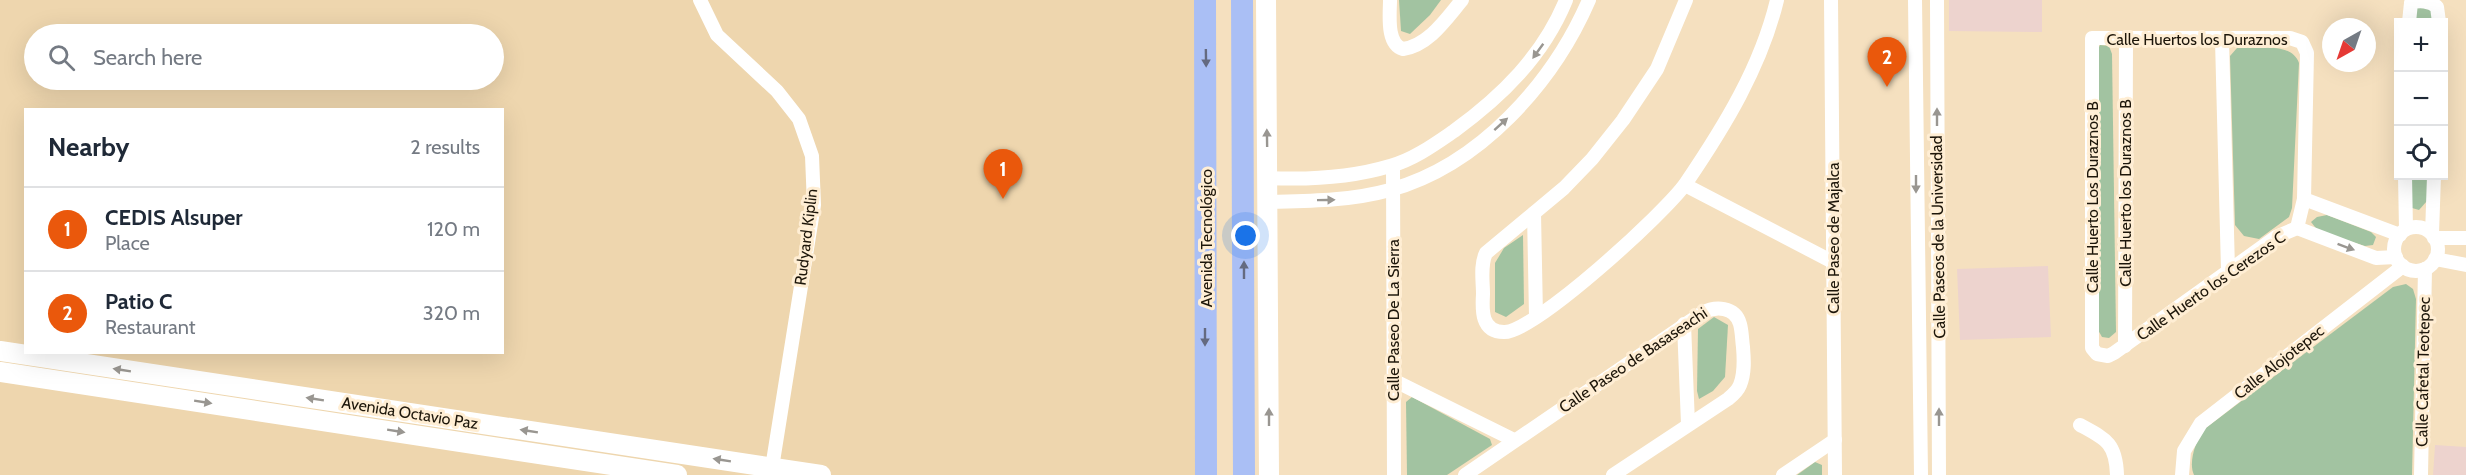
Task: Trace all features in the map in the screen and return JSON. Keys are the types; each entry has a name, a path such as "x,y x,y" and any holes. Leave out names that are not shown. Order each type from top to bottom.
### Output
{"main road":[{"name":"Avenida Tecnológico","path":"1205,0 1206,475"},
{"path":"1242,0 1244,475"}],"street":[{"name":"Rudyard Kiplin","path":"700,0 717,35 777,91 799,119 812,156 813,205 771,471"},
{"path":"1266,0 1269,475"},
{"path":"1390,0 1392,38 1396,45 1403,49 1410,48 1437,30 1462,0"},
{"path":"1268,178 1306,180 1347,176 1393,166 1434,145 1487,107 1508,88 1543,43 1566,0"},
{"path":"1268,201 1340,200 1393,189 1441,167 1476,145 1519,108 1557,58 1580,21 1589,0"},
{"path":"1686,0 1657,69 1623,120 1571,181 1490,249 1484,258 1482,315 1486,324 1505,332 1519,327 1536,316 1620,252 1685,185 1721,129 1749,76 1772,20 1777,0"},
{"name":"Calle Paseo de Majalca","path":"1831,0 1835,475"},
{"name":"Calle Paseos de la Universidad","path":"1915,0 1916,222 1921,475"},
{"name":"Calle Paseos de la Universidad","path":"1937,0 1936,221 1939,272 1939,475"},
{"path":"2409,18 2411,3 2420,1 2433,3 2437,7 2438,18"},
{"name":"Calle Huertos los Duraznos","path":"2092,39 2290,38 2302,42 2307,53 2304,199"},
{"name":"Calle Huerto Los Duraznos B","path":"2092,39 2092,348 2097,354"},
{"name":"Calle Huerto los Duraznos B","path":"2125,346 2126,39"},
{"path":"2222,40 2228,270"},
{"name":"Calle Paseo De La Sierra","path":"1393,166 1394,475"},
{"path":"2405,180 2403,232 2395,245 2399,261 2413,270 2430,264 2466,265"},
{"path":"2430,264 2438,248 2433,236 2434,180"},
{"path":"1685,185 1833,262"},
{"path":"2297,228 2304,199 2403,232 2420,228 2433,236 2466,237"},
{"path":"1534,213 1536,316"},
{"path":"1916,222 1936,221"},
{"name":"Calle Huerto los Cerezos C","path":"2097,354 2108,356 2125,346 2276,237 2297,228 2376,258 2399,261"},
{"name":"Calle Alojotepec","path":"2182,475 2184,451 2201,423 2399,261"},
{"name":"Calle Cafetal Teotepec","path":"2421,475 2430,264"},
{"name":"Calle Paseo de Basaseachi","path":"1465,475 1684,324 1713,307 1728,311 1740,323 1744,361 1743,376 1737,390 1728,399 1613,475"},
{"path":"1684,324 1688,424"},
{"name":"Avenida Octavio Paz","path":"0,351 771,471 821,475"},
{"name":"Avenida Octavio Paz","path":"0,372 677,475"},
{"path":"1393,380 1514,440"},
{"path":"2080,425 2105,438 2113,449 2116,475"},
{"path":"1783,475 1835,440"}],"shaded area":[{"path":"0,0 1199,0 1199,475 0,475"},
{"path":"1949,0 2042,0 2042,32 1949,31"},
{"path":"2048,266 2051,337 1960,340 1957,269"},
{"path":"2435,445 2466,447 2466,475 2433,475"}],"green space":[{"path":"1399,0 1441,0 1430,15 1410,34 1401,31"},
{"path":"2422,4 2431,5 2433,18 2415,18 2415,9"},
{"path":"2100,45 2109,46 2112,54 2116,332 2109,338 2102,337 2098,330 2095,55"},
{"path":"2237,48 2281,49 2295,56 2299,63 2292,208 2289,217 2259,239 2244,236 2235,225 2230,56"},
{"path":"2410,180 2428,180 2427,201 2419,210 2412,208 2409,202"},
{"path":"2327,215 2371,232 2376,237 2373,245 2365,246 2319,232 2311,222 2317,217"},
{"path":"1523,235 1524,304 1506,317 1495,312 1495,263 1504,248"},
{"path":"2406,284 2413,289 2416,299 2412,475 2194,475 2192,458 2203,430 2393,287"},
{"path":"1714,317 1728,325 1725,377 1713,391 1699,399 1697,391 1698,329"},
{"path":"1412,397 1490,439 1492,445 1447,475 1407,475 1406,402"},
{"path":"1815,462 1822,465 1822,475 1797,475"}],"place":[{"name":"Patio C","path":"1887,87"},
{"name":"CEDIS Alsuper","path":"1003,199"}]}
